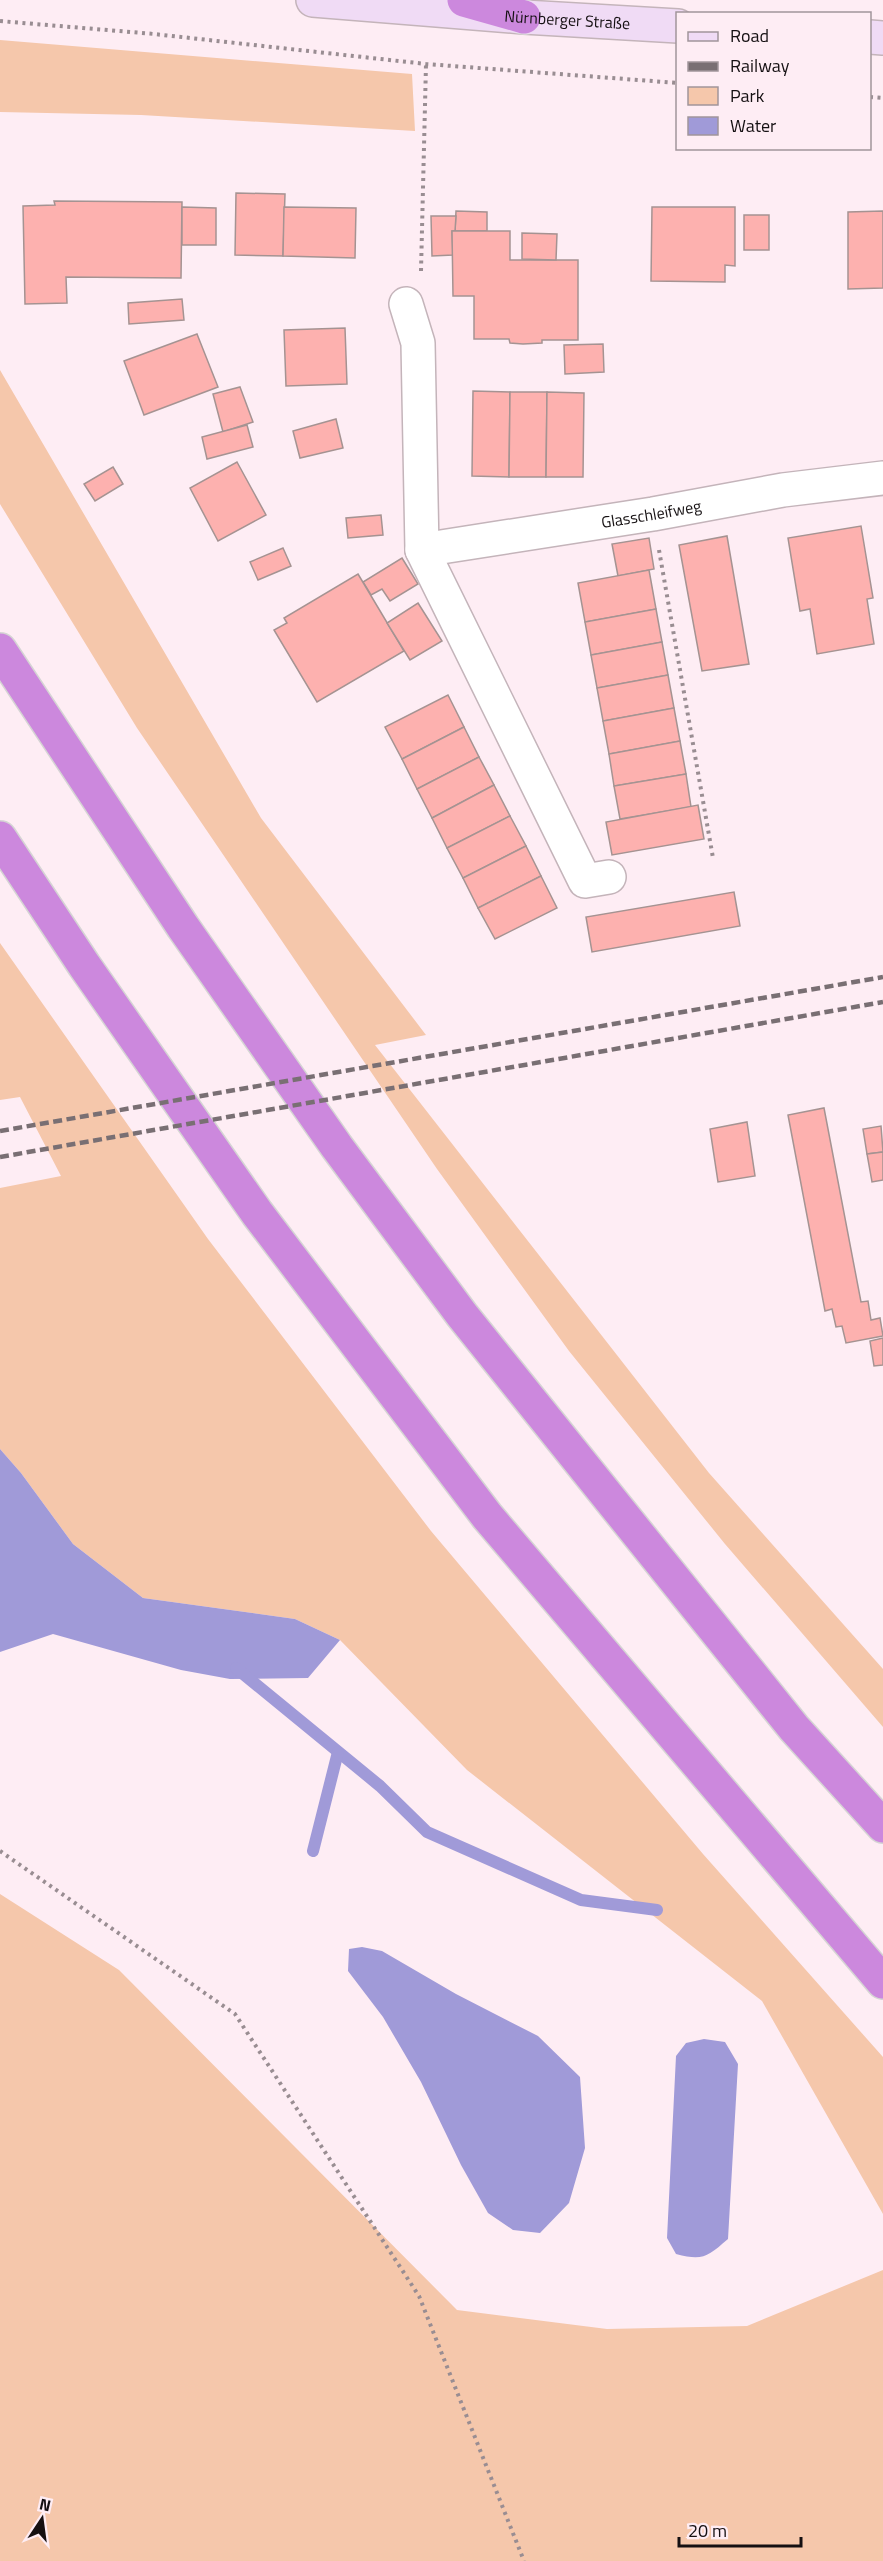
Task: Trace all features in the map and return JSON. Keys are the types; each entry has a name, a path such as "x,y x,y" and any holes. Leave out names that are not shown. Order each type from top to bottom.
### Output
{"highway":[{"path":"464,0 524,17"},
{"path":"0,650 189,937 337,1148 455,1305 794,1728 883,1826"},
{"path":"0,838 84,965 257,1213 487,1516 883,1982"}],"main road":[{"name":"Nürnberger Straße","path":"313,0 524,17 676,26"}],"street":[{"path":"406,304 418,343 422,550 585,881 609,877"},
{"name":"Glasschleifweg","path":"422,550 653,514 783,490 883,478"}],"path":[{"path":"0,21 154,34 426,64 676,83"},
{"path":"406,304 421,272 426,64"},
{"path":"653,514 713,858"},
{"path":"0,1851 235,2014 419,2296 524,2561"}],"green space":[{"path":"0,40 412,74 415,131 141,115 0,112"},
{"path":"0,370 261,818 426,1035 375,1045 709,1473 883,1669 883,1727 725,1544 569,1351 437,1169 137,728 0,504"},
{"path":"0,943 208,1239 431,1531 703,1854 883,2057 883,2214 762,2001 467,1770 340,1640 295,1619 143,1598 73,1544 21,1473 0,1449 0,1188 61,1176 20,1097 0,1100"},
{"path":"0,1894 119,1970 457,2310 607,2329 747,2326 883,2270 883,2561 0,2561"}],"water":[{"path":"0,1449 21,1473 73,1544 143,1598 295,1619 340,1640 308,1678 230,1679 181,1670 53,1634 0,1652"},
{"path":"362,1947 382,1951 456,1994 538,2036 580,2077 585,2148 569,2203 540,2233 513,2230 488,2213 461,2165 421,2082 383,2017 348,1971 349,1949"},
{"path":"704,2039 725,2042 738,2064 728,2239 709,2254 693,2257 676,2254 667,2238 676,2056 686,2043"}],"building":[{"path":"236,193 285,194 283,256 235,255"},
{"path":"54,201 182,202 181,278 66,277 67,303 25,304 23,206 55,205"},
{"path":"182,207 216,208 216,245 182,245"},
{"path":"284,207 356,208 355,258 283,256"},
{"path":"652,207 735,207 735,266 725,265 725,282 651,281"},
{"path":"456,211 487,212 487,231 455,231"},
{"path":"883,211 883,288 848,289 848,212"},
{"path":"744,215 769,215 769,250 744,250"},
{"path":"431,216 456,216 455,231 452,231 453,255 432,256"},
{"path":"452,231 510,231 510,260 578,260 578,340 542,340 542,343 523,344 510,343 509,339 474,339 474,296 453,296"},
{"path":"522,233 557,234 556,260 522,259"},
{"path":"182,299 184,320 129,324 128,303"},
{"path":"345,328 347,384 286,386 284,330"},
{"path":"197,334 218,387 144,415 124,361"},
{"path":"603,344 604,372 565,374 564,345"},
{"path":"240,387 253,422 223,432 213,394"},
{"path":"473,391 510,392 509,477 472,476"},
{"path":"510,392 547,392 546,477 509,477"},
{"path":"547,392 584,393 583,477 546,477"},
{"path":"336,419 343,448 300,458 293,431"},
{"path":"247,425 253,447 207,459 202,437"},
{"path":"237,462 266,515 218,541 190,488"},
{"path":"113,467 123,484 95,501 84,484"},
{"path":"381,515 383,535 348,538 346,518"},
{"path":"861,526 873,598 867,599 874,644 817,654 810,609 800,611 788,538"},
{"path":"727,536 749,664 702,671 679,545"},
{"path":"649,538 654,569 618,576 612,544"},
{"path":"283,548 291,566 258,580 250,562"},
{"path":"402,558 418,584 390,601 382,589 371,595 363,582"},
{"path":"649,570 656,609 585,622 578,583"},
{"path":"358,574 404,651 317,702 274,630 287,623 284,618"},
{"path":"418,603 442,641 410,660 387,623"},
{"path":"656,609 662,642 591,655 585,622"},
{"path":"662,642 668,675 597,688 591,655"},
{"path":"668,675 674,708 603,721 597,688"},
{"path":"448,695 464,727 402,759 385,727"},
{"path":"674,708 680,741 609,754 603,721"},
{"path":"464,727 479,757 417,789 402,759"},
{"path":"680,741 686,774 614,786 609,754"},
{"path":"479,757 494,785 432,818 417,789"},
{"path":"686,774 691,807 620,819 614,786"},
{"path":"494,785 510,816 447,848 432,818"},
{"path":"698,805 704,839 612,855 606,822"},
{"path":"510,816 526,846 463,878 447,848"},
{"path":"526,846 541,876 478,908 463,878"},
{"path":"541,876 557,908 495,939 478,908"},
{"path":"734,892 740,926 592,952 586,917"},
{"path":"824,1108 861,1302 868,1301 871,1320 880,1318 883,1336 846,1343 842,1326 836,1327 832,1309 825,1311 788,1115"},
{"path":"747,1122 755,1176 718,1182 710,1129"},
{"path":"881,1126 883,1152 867,1154 863,1129"},
{"path":"883,1152 883,1180 872,1182 867,1154"},
{"path":"883,1338 883,1365 874,1366 870,1341"}],"waterway":[{"path":"236,1668 380,1786 427,1832 581,1900 657,1910"},
{"path":"313,1851 338,1752"}],"railway":[{"path":"0,1131 883,977"},
{"path":"0,1157 883,1002"}]}
